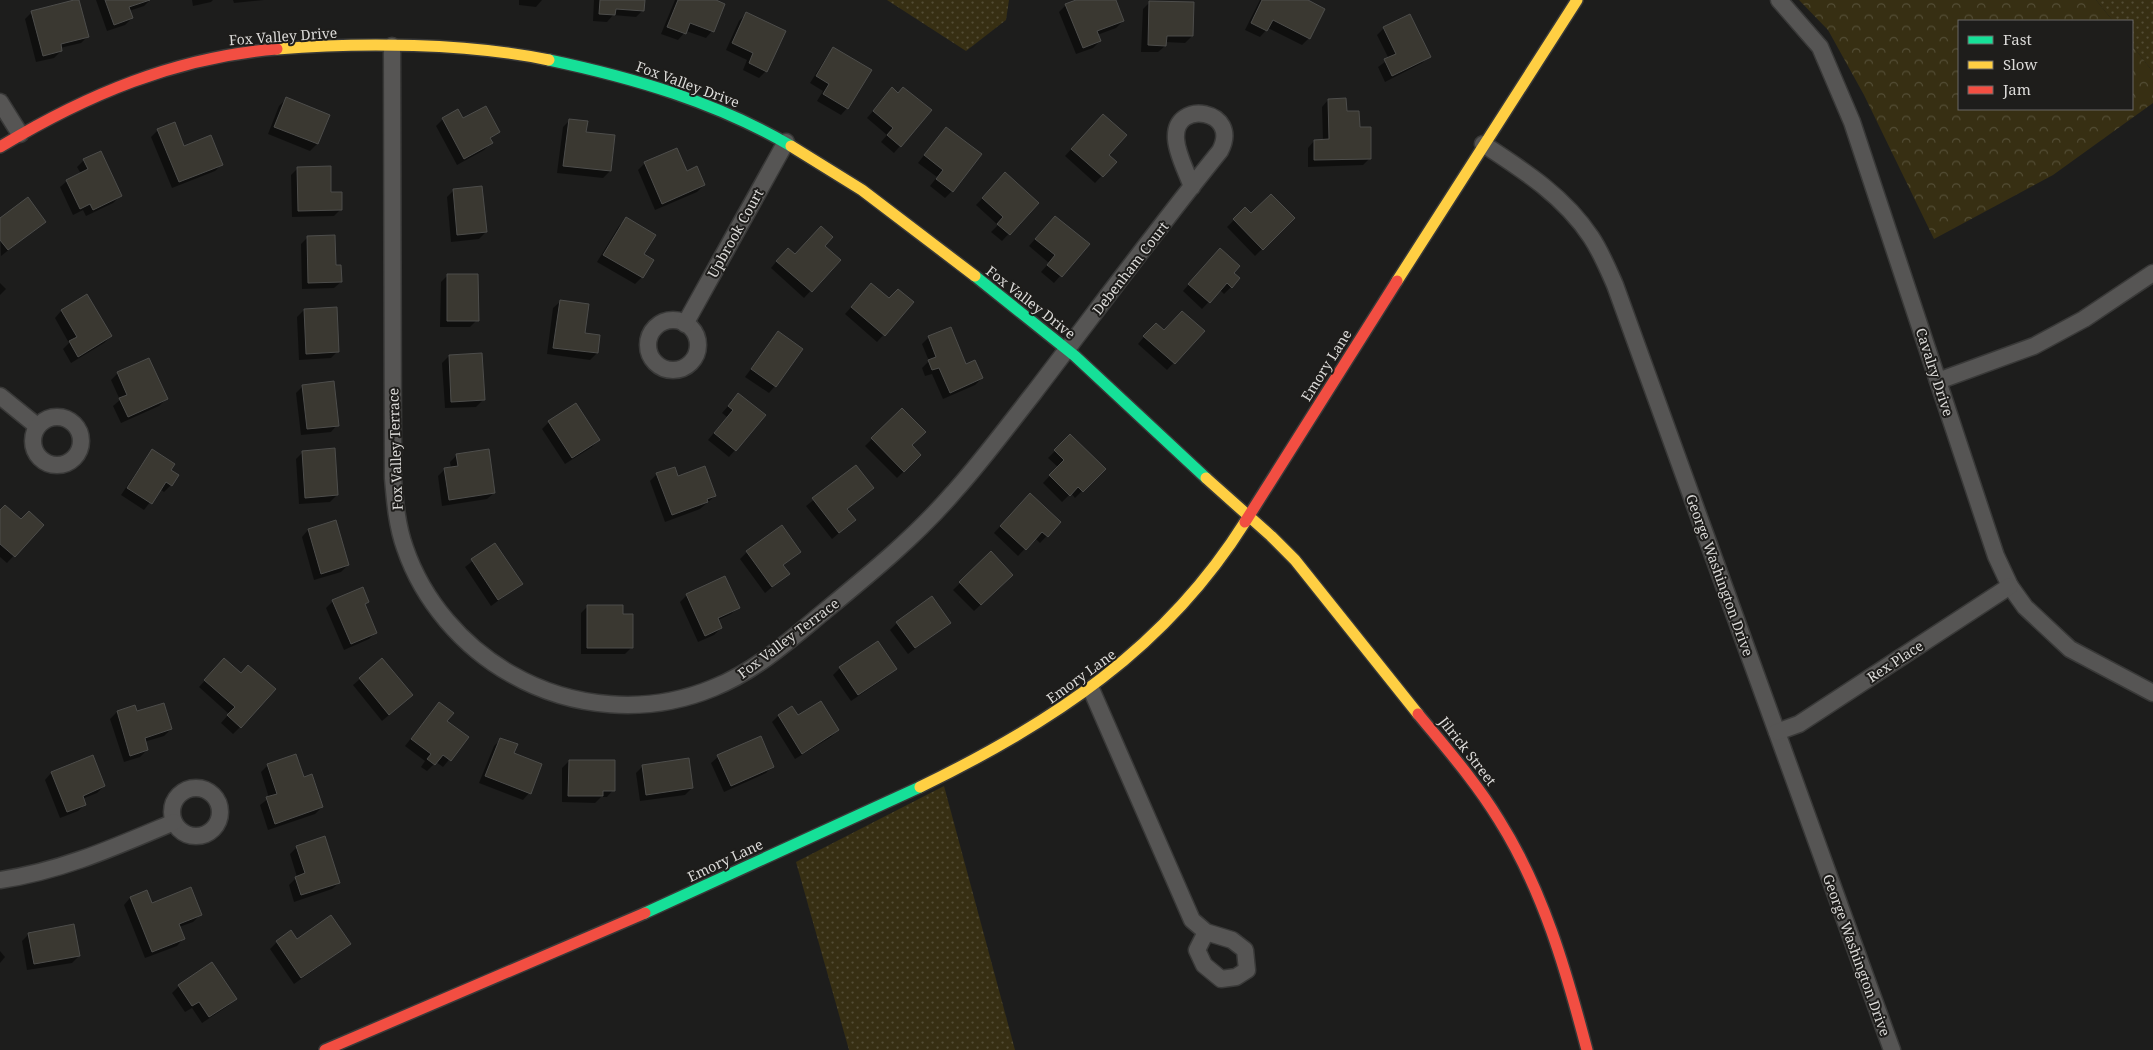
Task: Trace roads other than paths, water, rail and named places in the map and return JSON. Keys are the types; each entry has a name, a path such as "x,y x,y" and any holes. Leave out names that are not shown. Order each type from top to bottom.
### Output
{"street":[{"name":"Emory Lane","path":"325,1050 587,940 922,785 1013,740 1091,688 1136,653 1193,596 1224,556 1483,144 1577,0"},
{"name":"Cavalry Drive","path":"1779,0 1820,47 1852,122 1996,556 2010,586 2025,607 2070,649 2153,693"},
{"name":"Fox Valley Drive","path":"0,147 20,134 92,96 152,73 199,60 277,49 392,46 449,48 525,55 594,68 694,100 733,115 786,142 827,166 882,203 1067,350 1250,516"},
{"name":"Fox Valley Terrace","path":"392,46 393,478 398,525 415,572 426,592 458,634 480,654 526,683 552,694 582,702 608,705 636,705 685,698 734,679 755,666 868,576 925,523 980,462 1067,350"},
{"path":"0,102 20,134"},
{"name":"Upbrook Court","path":"685,324 786,142"},
{"name":"George Washington Drive","path":"1483,144 1532,177 1568,207 1592,238 1604,261 1615,286 1892,1050"},
{"name":"Debenham Court","path":"1067,350 1192,187"},
{"path":"1938,381 2034,346 2084,319 2153,274"},
{"path":"0,396 37,426"},
{"name":"Jilrick Street","path":"1250,516 1278,541 1295,560 1479,789 1499,818 1522,859 1546,912 1587,1050"},
{"name":"Rex Place","path":"1777,732 1799,724 2010,586"},
{"path":"1091,688 1192,920 1206,932"},
{"path":"0,880 35,874 72,864 174,822"}]}
